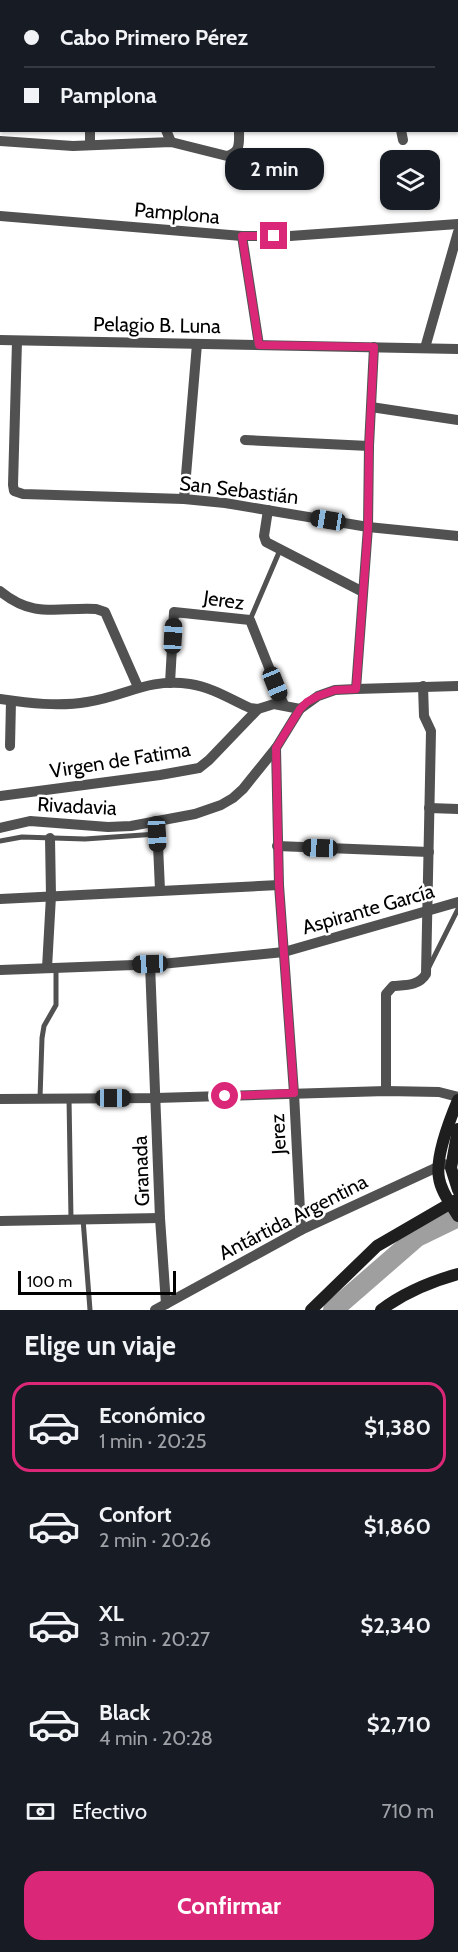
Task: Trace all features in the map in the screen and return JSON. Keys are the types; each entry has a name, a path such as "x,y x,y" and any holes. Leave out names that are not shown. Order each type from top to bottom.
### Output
{"street":[{"path":"90,132 90,146"},
{"path":"167,132 171,142"},
{"path":"0,141 90,146 171,142 227,156 235,154 238,148 239,132"},
{"name":"Pamplona","path":"0,216 242,236 291,236 458,224"},
{"path":"426,348 458,232"},
{"path":"242,236 259,345"},
{"name":"Pelagio B. Luna","path":"0,340 458,349"},
{"name":"San Sebastián","path":"17,341 14,491 22,494 184,499 368,527 458,536"},
{"path":"184,499 197,344"},
{"path":"356,689 368,527 374,347"},
{"path":"371,406 458,420"},
{"path":"246,440 369,446"},
{"path":"268,510 264,536 266,542 363,592"},
{"path":"0,591 24,606 38,610 86,608 105,612 138,687"},
{"name":"Jerez","path":"170,683 174,612 250,620 284,705"},
{"path":"10,746 5,700 53,704 85,703 155,683 170,683 192,684 250,708 258,709 274,704 300,709"},
{"path":"386,1091 386,994 393,986 415,984 426,974 431,731 424,716 423,686"},
{"name":"Rivadavia","path":"0,828 30,821 157,828 233,798 276,748 300,709 318,696 335,690 458,686"},
{"name":"Virgen de Fatima","path":"0,796 199,768 258,709"},
{"name":"Jerez","path":"276,748 279,885 301,1230"},
{"path":"429,808 458,809"},
{"path":"157,828 160,890"},
{"path":"50,838 51,968"},
{"path":"277,846 429,852"},
{"path":"0,899 279,885"},
{"name":"Aspirante García","path":"0,970 150,964 284,952 458,902"},
{"name":"Granada","path":"150,964 160,1218 166,1304"},
{"path":"0,1099 156,1098 386,1091 439,1092 458,1098 438,1166 442,1189 456,1208 377,1246 311,1310"},
{"path":"458,1129 451,1162 454,1182 458,1190"},
{"name":"Antártida Argentina","path":"155,1310 301,1230 451,1162"},
{"path":"0,1221 160,1218"},
{"path":"381,1310 416,1288 458,1274"}],"lane":[{"path":"250,620 279,550"},
{"path":"0,841 17,838 85,839 157,828"},
{"path":"426,974 458,909"},
{"path":"40,1098 44,1026 56,1005 51,968"},
{"path":"69,1098 71,1219"},
{"path":"83,1219 90,1310"}],"waterway":[{"path":"333,1310 417,1237 458,1217"}],"route":[{"path":"225,1096 294,1093 279,885 276,748 300,709 307,702 335,690 356,689 368,527 374,347 259,345 242,236 274,236"}]}
